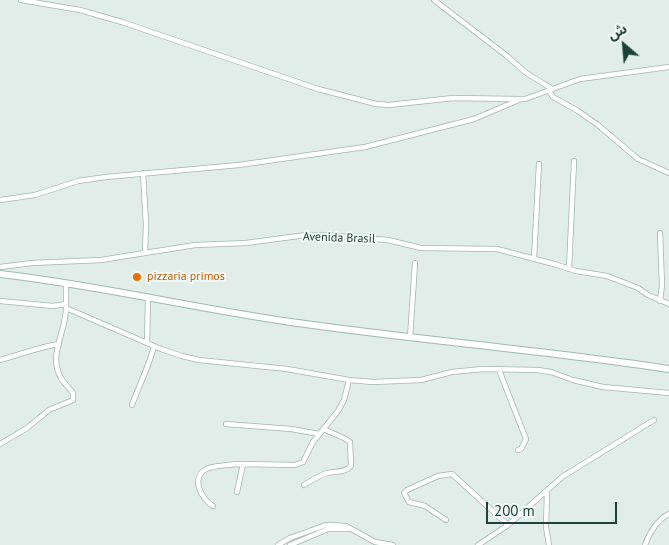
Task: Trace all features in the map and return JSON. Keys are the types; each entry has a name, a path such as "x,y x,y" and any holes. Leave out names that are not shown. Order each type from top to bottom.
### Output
{"main road":[{"path":"0,274 66,283 289,322 669,369"}],"street":[{"path":"20,0 75,9 127,24 318,89 368,102 390,105 453,98 525,99 594,76 669,67"},
{"path":"434,0 525,72 551,90 553,97 593,121 638,159 669,173"},
{"path":"0,200 35,195 78,181 247,164 366,147 474,119 520,99"},
{"path":"569,269 574,161"},
{"path":"534,258 538,164"},
{"path":"143,173 146,224 145,253"},
{"path":"660,234 662,285 660,300"},
{"name":"Avenida Brasil","path":"0,267 32,263 101,260 202,244 246,243 306,235 325,235 388,240 421,248 497,249 569,269 607,276 638,288 669,304"},
{"path":"410,338 415,263"},
{"path":"0,444 27,428 49,410 73,400 73,393 62,380 55,356 66,306 66,283"},
{"path":"147,343 148,298"},
{"path":"0,301 66,306 154,346 199,360 293,370 373,382 421,380 452,372 483,369 551,372 573,380 603,387 669,394"},
{"path":"0,360 58,344"},
{"path":"132,405 154,346"},
{"path":"499,370 526,439 521,449 518,450"},
{"path":"213,506 203,499 200,492 201,474 208,468 243,464 300,463 305,459 313,442 341,406 350,380"},
{"path":"478,545 508,525 572,470 654,420"},
{"path":"226,424 321,431 344,438 350,442 351,466 345,471 334,471 324,474 304,485"},
{"path":"237,492 243,464"},
{"path":"446,520 425,506 409,502 404,493 406,490 438,476 452,474 508,525"},
{"path":"547,490 546,527 549,545"},
{"path":"645,545 647,538 662,518 669,514"},
{"path":"278,545 290,538 326,525 346,526 374,542 393,545"},
{"path":"290,545 328,530 349,529"},
{"path":"486,540 490,545"}],"place":[{"name":"pizzaria primos","path":"137,277"}]}
